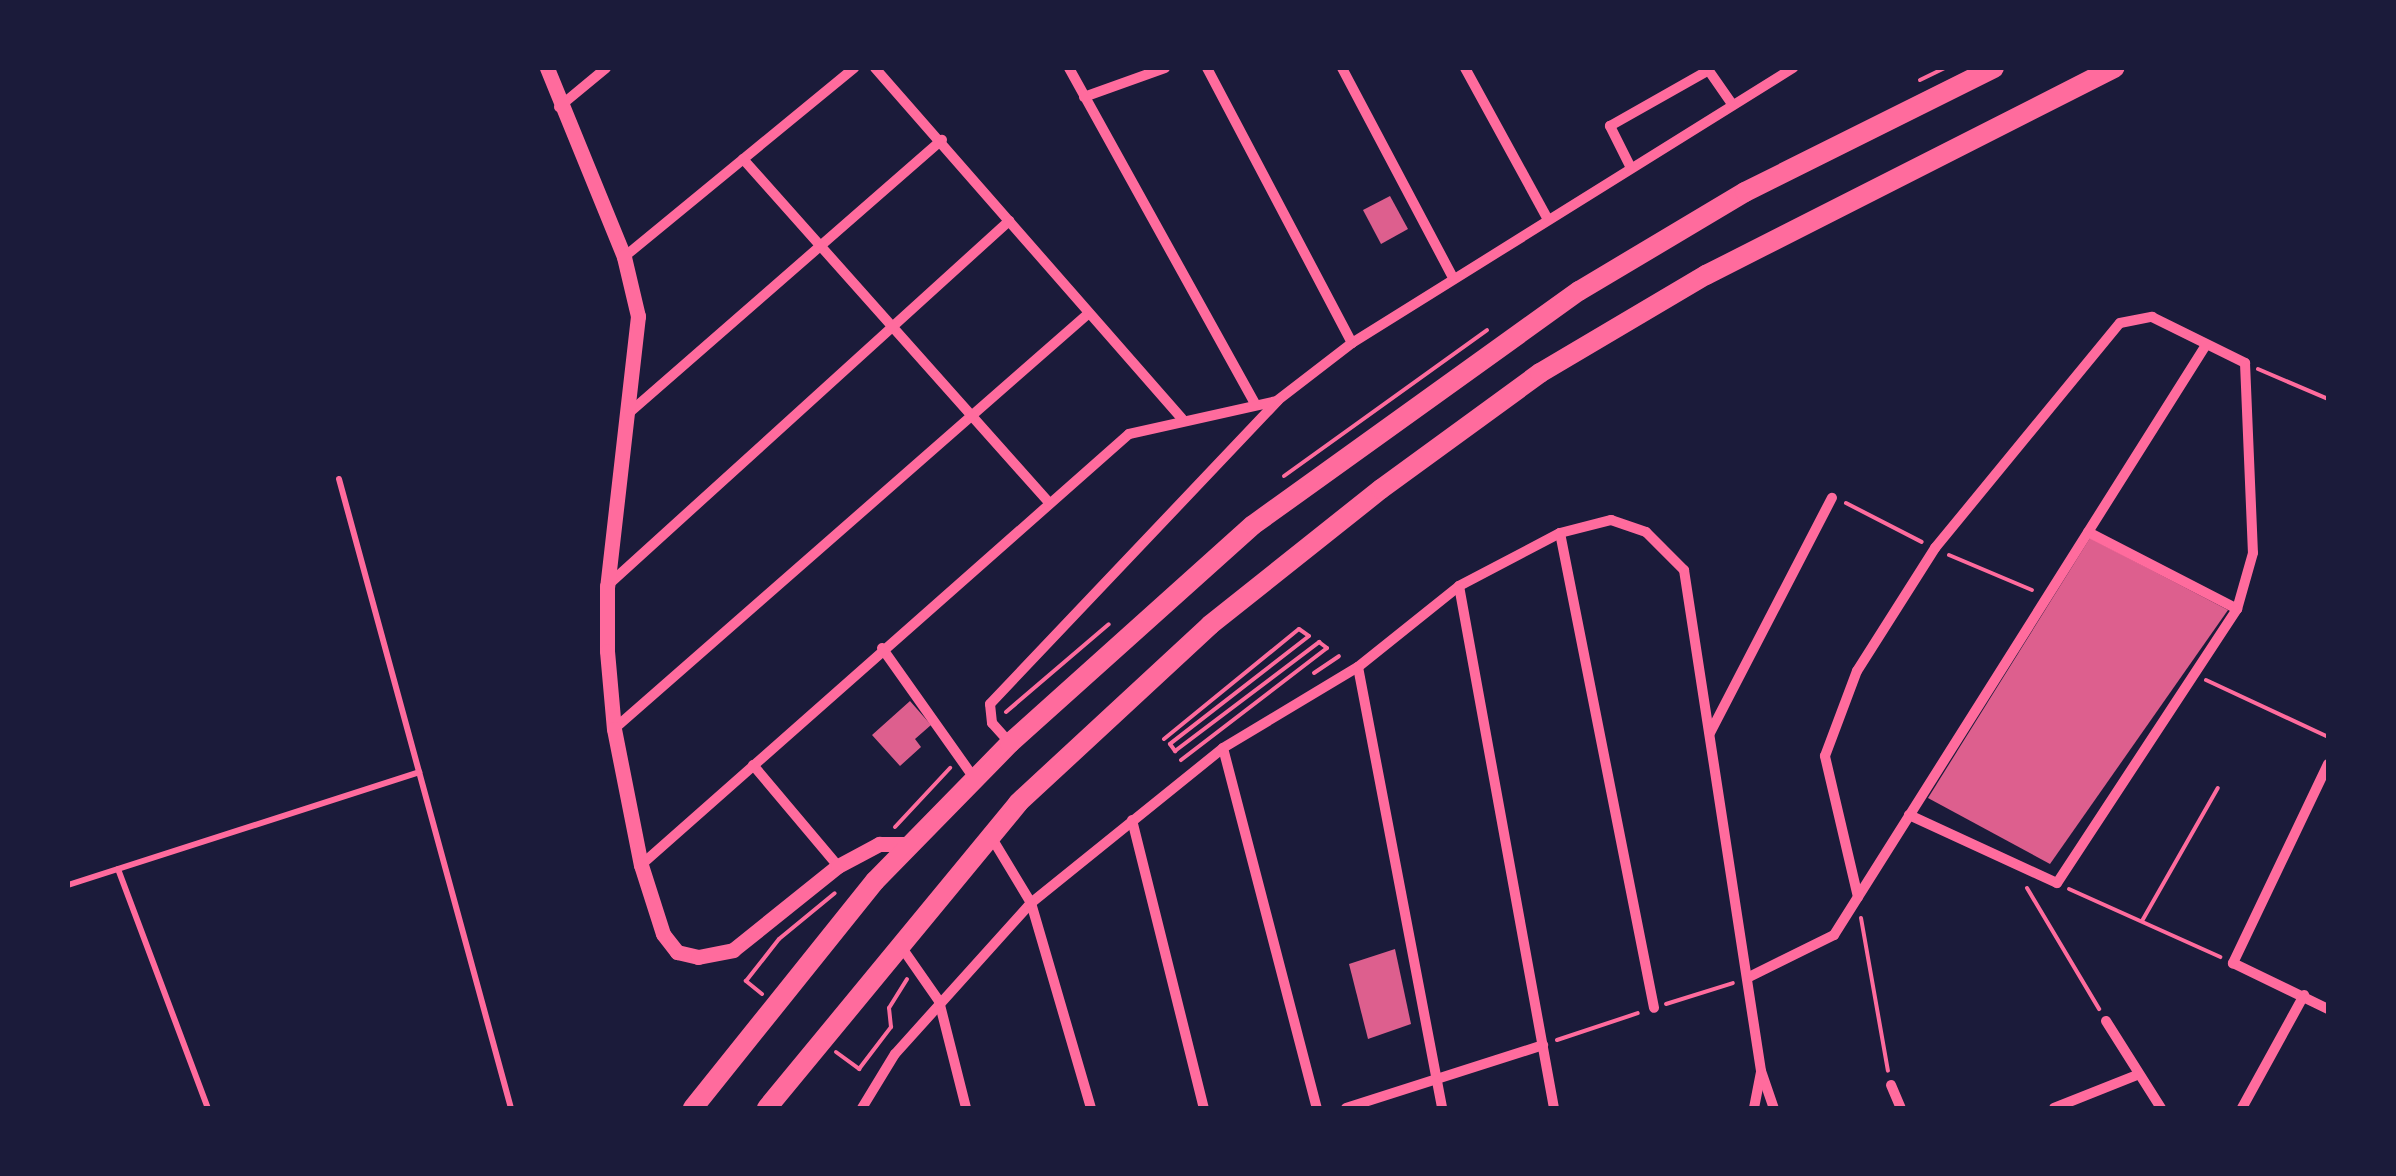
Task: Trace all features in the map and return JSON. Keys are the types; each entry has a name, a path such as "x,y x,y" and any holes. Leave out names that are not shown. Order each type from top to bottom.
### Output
{"highway":[{"path":"694,1108 911,844 1010,743 1253,525 1579,291 1744,192 1994,68"},
{"path":"767,1108 990,835 1210,624 1540,373 1706,275 2114,68"}],"street":[{"path":"547,68 558,108 624,257 638,316 608,586 614,730 641,865 663,934 678,952 698,956 734,950 838,866 880,844 911,844"},
{"path":"558,108 606,68"},
{"path":"624,257 854,68"},
{"path":"876,68 1182,419"},
{"path":"1070,68 1256,405"},
{"path":"1084,97 1165,68"},
{"path":"1208,68 1352,342"},
{"path":"1342,68 1453,278"},
{"path":"1466,68 1547,218"},
{"path":"1010,743 992,723 990,704 1278,400 1352,342 1793,68"},
{"path":"1630,166 1610,126 1708,69 1732,104"},
{"path":"630,412 817,244 942,140"},
{"path":"742,159 1048,501"},
{"path":"608,586 1009,221"},
{"path":"614,730 1090,312"},
{"path":"1858,897 1826,756 1857,672 1934,548 2120,323 2152,316 2245,363 2253,554 2237,610 2057,883 1909,815"},
{"path":"1747,978 1834,934 2206,346"},
{"path":"641,865 1048,501 1129,434 1278,400"},
{"path":"1709,734 1832,498"},
{"path":"862,1108 939,1001 1031,903 1223,748 1358,667 1458,586 1560,534 1612,520 1646,532 1684,570 1761,1071 1774,1108"},
{"path":"2088,532 2237,610"},
{"path":"1560,534 1654,1008"},
{"path":"1458,586 1554,1108"},
{"path":"882,648 974,779"},
{"path":"1358,667 1442,1108"},
{"path":"1223,748 1317,1108"},
{"path":"2328,764 2233,963 2328,1009"},
{"path":"753,765 838,866"},
{"path":"1132,820 1204,1108"},
{"path":"990,835 1031,903 1090,1108"},
{"path":"898,943 939,1001 966,1108"},
{"path":"2242,1108 2304,995"},
{"path":"2106,1020 2161,1108"},
{"path":"1346,1108 1543,1044"},
{"path":"1754,1108 1761,1071"},
{"path":"2054,1108 2137,1075"},
{"path":"1890,1085 1901,1108"}],"lane":[{"path":"339,479 511,1108"},
{"path":"68,885 419,772"},
{"path":"118,870 208,1108"}],"path":[{"path":"2245,363 2328,399"},
{"path":"1164,739 1299,629 1309,636 1170,744 1175,750 1319,642 1327,648 1179,757 1184,764 1237,720 1254,717"},
{"path":"1310,676 1339,656"},
{"path":"2194,674 2328,737"},
{"path":"2142,921 2218,788"},
{"path":"2012,862 2106,1020"},
{"path":"2057,883 2233,963"},
{"path":"1858,897 1890,1085"},
{"path":"774,1004 746,982 779,939"},
{"path":"831,1048 859,1070 891,1027 889,1008 916,968"}],"building":[{"path":"1390,196 1408,229 1381,244 1363,210"},
{"path":"2090,538 2228,610 2050,864 1928,798"},
{"path":"910,701 931,725 915,739 921,747 900,766 872,735"},
{"path":"1395,949 1411,1024 1368,1039 1349,964"}]}
